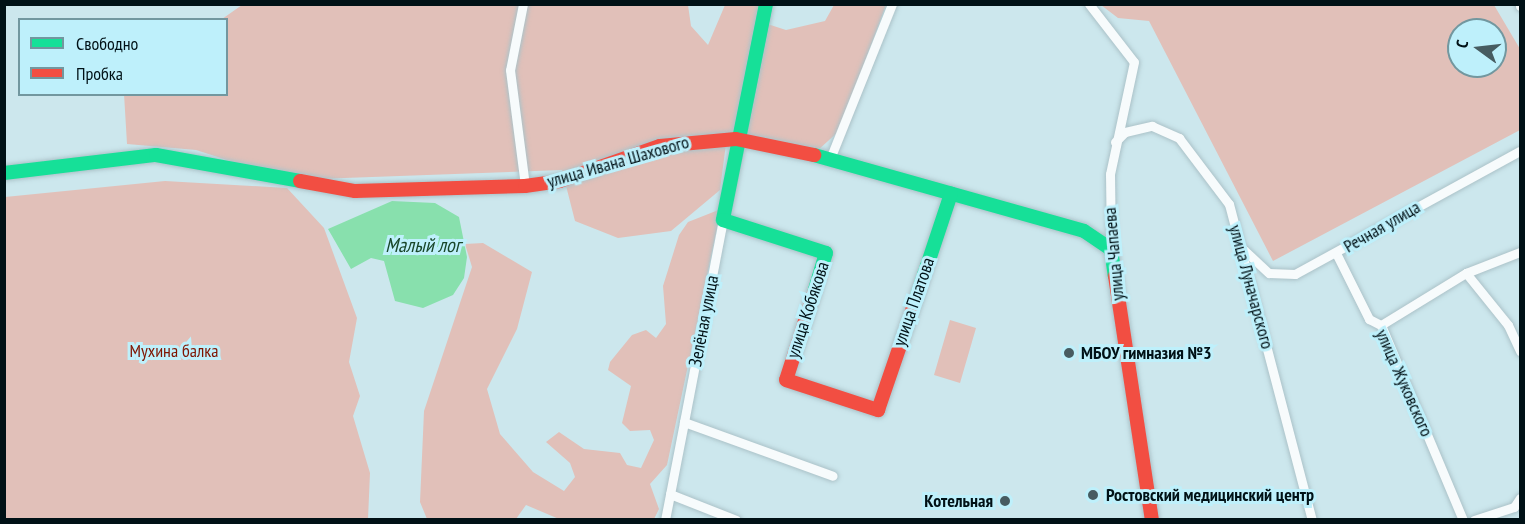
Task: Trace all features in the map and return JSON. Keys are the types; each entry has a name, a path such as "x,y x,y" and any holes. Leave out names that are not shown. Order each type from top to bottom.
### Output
{"main road":[{"path":"723,220 736,139 766,4"},
{"name":"улица Ивана Шахового","path":"4,174 156,155 355,191 525,186 560,181 660,146 736,139 830,159 1084,231 1111,249"},
{"name":"улица Платова","path":"878,410 951,194"},
{"name":"улица Кобякова","path":"723,220 826,253 786,380 878,410"},
{"name":"улица Чапаева","path":"1111,249 1152,519"}],"street":[{"path":"523,4 510,70 525,186"},
{"path":"830,159 892,4"},
{"name":"улица Чапаева","path":"1089,4 1134,62 1115,142 1111,249"},
{"name":"улица Луначарского","path":"1115,142 1125,132 1152,126 1179,138 1229,204 1244,250 1312,519"},
{"name":"Речная улица","path":"1244,250 1269,273 1294,274 1521,151"},
{"name":"Зелёная улица","path":"665,519 723,220"},
{"path":"1381,325 1466,273 1521,252"},
{"name":"улица Жуковского","path":"1336,253 1370,319 1381,325 1463,519"},
{"path":"1466,273 1508,325 1521,351"},
{"path":"684,422 833,476"},
{"path":"670,495 736,519"},
{"path":"1474,519 1517,510 1521,498"}],"green space":[{"path":"242,5 688,5 691,26 708,45 725,5 760,5 758,21 786,30 825,21 834,5 886,5 839,131 817,151 727,136 720,190 671,231 618,238 575,221 562,170 289,180 196,150 127,144 124,96 228,96 228,18 223,18"},
{"path":"1101,5 1494,5 1502,18 1447,18 1447,78 1507,78 1507,27 1520,49 1520,130 1273,261 1149,21 1118,18"},
{"name":"Мухина балка","path":"165,181 287,188 324,228 357,318 349,362 360,396 353,416 370,473 368,519 5,519 5,197"},
{"path":"721,209 667,465 650,484 659,509 654,519 559,519 526,505 516,519 427,519 420,502 424,411 472,267 465,244 483,243 532,272 517,329 487,389 500,434 533,472 564,491 575,477 570,463 546,442 559,432 584,449 620,453 627,465 641,468 654,440 650,430 630,431 622,423 631,386 608,370 610,362 632,335 646,330 656,338 666,324 663,286 679,235 688,222"},
{"path":"950,320 976,328 960,383 934,375"}],"water":[{"name":"Малый лог","path":"392,201 435,203 459,217 467,257 464,278 453,295 423,308 395,301 384,261 371,258 351,269 328,229"}],"traffic: fast":[{"path":"766,4 723,220 826,253 814,293"},
{"path":"4,173 156,155 300,181"},
{"path":"814,155 1084,231 1111,249 1115,276"},
{"path":"917,296 951,194"}],"traffic: jam":[{"path":"300,181 355,191 525,186 560,181 660,146 736,139 814,155"},
{"path":"1115,276 1152,520"},
{"path":"814,293 786,380 878,410 917,296"}],"place":[{"name":"МБОУ гимназия №3","path":"1069,353"},
{"name":"Ростовский медицинский центр","path":"1093,495"},
{"name":"Котельная","path":"1005,501"}]}
